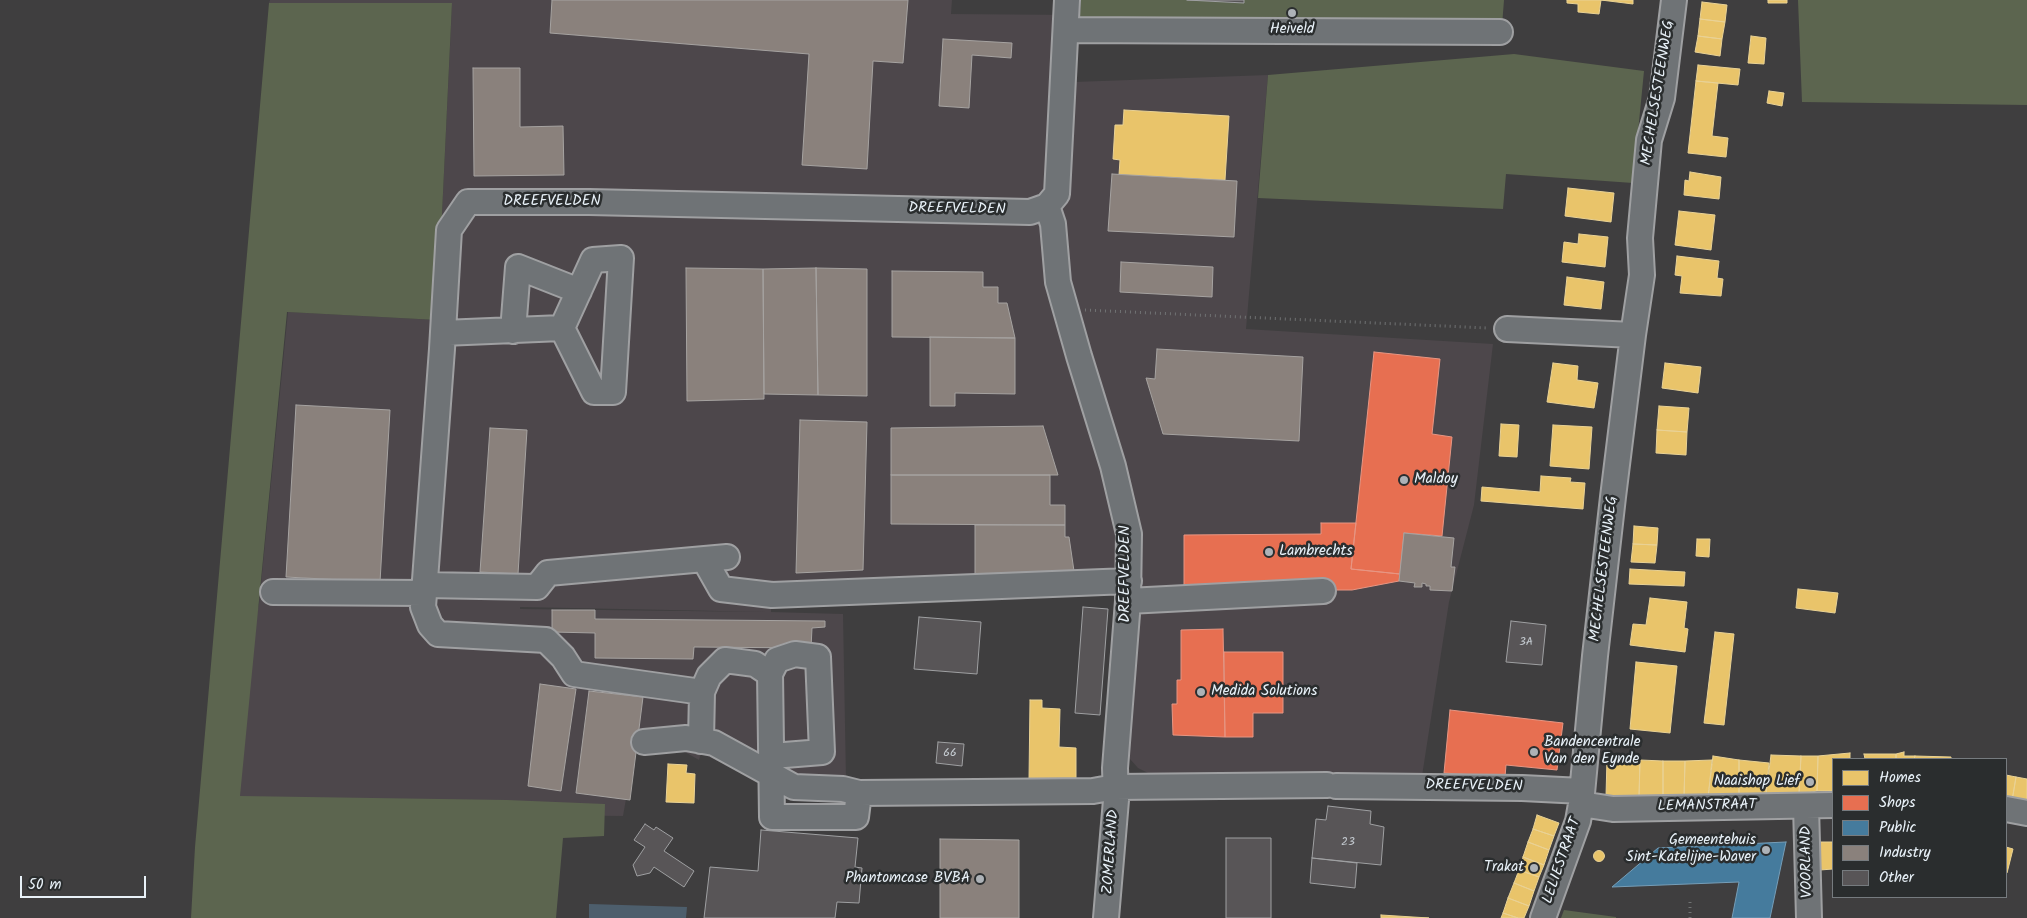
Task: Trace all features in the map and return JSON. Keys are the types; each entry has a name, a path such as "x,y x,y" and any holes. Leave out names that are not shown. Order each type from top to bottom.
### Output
{"street":[{"path":"1047,206 1057,194 1067,0"},
{"name":"MECHELSESTEENWEG","path":"1582,797 1596,647 1633,335 1642,275 1640,238 1649,140 1662,98 1674,0"},
{"path":"1066,30 1500,32"},
{"name":"DREEFVELDEN","path":"424,595 449,230 468,202 588,202 1030,212 1047,206 1053,224 1058,282 1123,503 1129,534 1128,591 1115,787"},
{"path":"620,258 613,392 594,392 562,328 593,260 620,258"},
{"path":"513,331 518,267 579,291"},
{"path":"443,333 562,328"},
{"path":"1507,329 1633,335"},
{"path":"273,592 424,595 536,587 548,573 716,558 721,589 772,595 1323,591"},
{"path":"424,595 430,625 438,634 546,640 564,657 574,674 702,692"},
{"path":"772,765 822,752 818,657 795,654 778,660 770,674 772,817 856,817 859,793"},
{"path":"701,740 702,692 709,676 725,660 755,664 770,674"},
{"name":"DREEFVELDEN","path":"644,742 686,738 714,743 772,765 794,787 842,789 859,793 1093,790 1115,787 1332,786 1522,788 1582,797"},
{"name":"ZOMERLAND","path":"1106,918 1116,800 1115,787"},
{"name":"LEMANSTRAAT","path":"1582,797 1613,808 1832,805"},
{"name":"LELIESTRAAT","path":"1543,918 1578,821 1582,797"},
{"name":"VOORLAND","path":"1806,806 1809,918"},
{"path":"2007,809 2027,813"}],"path":[{"path":"1065,310 1507,329"},
{"path":"1690,900 1690,918"}],"shaded area":[{"path":"270,0 952,0 951,14 1077,15 1074,82 1268,75 1246,329 1493,344 1474,505 1449,602 1422,776 1156,777 1138,768 1130,759 1124,737 1140,584 772,589 771,612 843,614 846,779 760,781 701,753 699,760 657,736 637,737 623,816 217,812 259,604 288,312 437,320 452,4 269,3","holes":["520,607 769,612 520,609"]}],"green space":[{"name":"Heiveld","path":"1081,0 1504,0 1502,26 1079,26"},
{"path":"1798,0 2027,0 2027,105 1802,102"},
{"path":"269,3 452,3 437,320 287,312 240,796 507,800 605,804 604,836 563,838 556,918 191,918 195,847"},
{"path":"1514,54 1644,71 1633,183 1506,174 1503,209 1258,198 1268,75"},
{"path":"1564,910 1616,917 1616,918 1561,918"}],"water":[{"path":"589,904 687,907 686,918 589,918"}],"building: Homes":[{"path":"1567,0 1601,0 1599,14 1578,12 1578,4 1567,3"},
{"path":"1601,0 1633,0 1633,4"},
{"path":"1768,0 1787,0 1787,3 1768,3"},
{"path":"1702,2 1727,5 1725,22 1700,19"},
{"path":"1700,19 1725,22 1722,39 1698,36"},
{"path":"1698,36 1722,39 1720,56 1695,52"},
{"path":"1751,36 1766,38 1764,64 1748,63"},
{"path":"1698,65 1740,69 1738,85 1696,81"},
{"path":"1696,81 1718,83 1712,136 1728,138 1726,157 1688,153"},
{"path":"1769,91 1784,93 1782,106 1767,103"},
{"path":"1124,110 1229,116 1225,180 1119,175 1120,160 1113,159 1115,125 1123,125"},
{"path":"1690,172 1721,177 1719,199 1684,195 1685,180 1689,181"},
{"path":"1568,188 1614,193 1611,222 1565,216"},
{"path":"1679,211 1715,215 1711,250 1675,245"},
{"path":"1579,234 1608,237 1605,267 1562,262 1564,242 1578,244"},
{"path":"1677,256 1719,261 1717,278 1723,279 1721,296 1680,293 1682,276 1675,275"},
{"path":"1567,277 1604,282 1601,309 1564,305"},
{"path":"1553,363 1578,366 1577,380 1598,383 1594,408 1547,402"},
{"path":"1665,363 1701,367 1698,393 1662,388"},
{"path":"1659,406 1689,408 1687,432 1657,430"},
{"path":"1501,424 1519,425 1517,457 1499,456"},
{"path":"1553,425 1592,427 1589,469 1550,466"},
{"path":"1657,430 1687,432 1686,455 1656,453"},
{"path":"1541,476 1571,478 1570,482 1585,483 1583,509 1481,501 1482,487 1540,492"},
{"path":"1634,526 1658,528 1657,545 1633,544"},
{"path":"1697,539 1710,539 1709,557 1696,556"},
{"path":"1633,544 1657,545 1655,563 1631,562"},
{"path":"1630,569 1685,572 1684,586 1629,584"},
{"path":"1798,589 1838,593 1835,613 1796,608"},
{"path":"1650,598 1687,602 1684,628 1688,629 1685,652 1630,645 1633,624 1646,625"},
{"path":"1715,632 1734,634 1724,725 1704,723"},
{"path":"1636,662 1677,666 1670,733 1630,729"},
{"path":"1030,700 1042,700 1042,708 1060,709 1059,747 1076,748 1076,781 1029,780"},
{"path":"1904,752 1904,756 1915,756 1914,758 1896,758 1896,754"},
{"path":"1850,753 1850,758 1832,758 1832,791 1817,791 1818,756"},
{"path":"1864,754 1896,754 1896,758 1865,758"},
{"path":"1771,755 1801,756 1799,794 1766,794"},
{"path":"1713,756 1739,760 1739,798 1708,798"},
{"path":"1801,756 1818,756 1817,791 1799,794"},
{"path":"1915,756 1951,757 1951,758 1914,758"},
{"path":"1607,759 1640,760 1639,797 1606,796"},
{"path":"1640,760 1663,761 1663,798 1639,797"},
{"path":"1712,760 1708,798 1684,798 1685,761"},
{"path":"1739,760 1769,763 1766,794 1739,798"},
{"path":"1663,761 1685,761 1684,798 1663,798"},
{"path":"668,764 687,765 686,773 695,774 694,803 666,802"},
{"path":"2007,775 2016,777 2012,801 2007,799"},
{"path":"2016,777 2027,779 2027,803 2012,801"},
{"path":"1537,815 1559,823 1554,836 1533,829"},
{"path":"1533,829 1554,836 1549,850 1528,842"},
{"path":"1528,842 1549,850 1544,865 1523,857"},
{"path":"1819,842 1832,842 1832,869 1820,870"},
{"path":"2007,847 2013,849 2007,873"},
{"path":"1597,851 1601,851 1604,856 1603,860 1597,861 1594,858 1594,854"},
{"path":"1523,857 1544,865 1539,877 1519,870"},
{"path":"1519,870 1539,877 1534,891 1514,883"},
{"path":"1514,883 1534,891 1529,906 1508,898"},
{"path":"1508,898 1529,906 1524,918 1503,913"},
{"path":"1503,913 1518,918 1501,918"},
{"path":"1381,915 1429,918 1381,918"}],"building: Shops":[{"name":"Maldoy","path":"1374,352 1440,359 1432,434 1452,437 1442,536 1404,533 1400,574 1351,569"},
{"name":"Lambrechts","path":"1321,523 1356,523 1351,569 1400,574 1399,581 1352,590 1184,590 1184,535 1321,534"},
{"name":"Medida Solutions","path":"1223,629 1225,737 1173,735 1172,704 1177,704 1177,680 1181,680 1181,630"},
{"path":"1224,652 1283,652 1283,713 1253,713 1253,737 1225,737"},
{"path":"1450,710 1563,723 1557,770 1506,765 1505,777 1444,773"}],"building: Public":[{"path":"1786,842 1770,918 1732,918 1739,882 1612,887 1658,848"}],"building: Industry":[{"path":"552,0 908,0 903,63 873,61 867,169 802,165 809,54 550,33"},
{"path":"943,39 1012,43 1011,58 972,55 969,108 939,106"},
{"path":"473,68 520,68 520,127 563,126 564,175 474,176"},
{"path":"1112,174 1237,181 1234,237 1108,231"},
{"path":"1121,262 1213,267 1212,297 1120,292"},
{"path":"686,268 763,269 764,399 687,401"},
{"path":"816,268 867,269 867,396 818,395"},
{"path":"816,268 818,395 764,394 763,269"},
{"path":"892,271 983,272 983,287 998,287 998,303 1007,303 1015,338 892,337"},
{"path":"930,337 1015,338 1015,394 955,393 955,406 930,406"},
{"path":"1157,349 1303,357 1299,441 1163,434 1146,378 1155,379"},
{"path":"296,405 390,410 380,582 286,577"},
{"path":"800,420 867,422 863,570 796,573"},
{"path":"1043,426 1058,475 891,475 891,428"},
{"path":"490,428 527,430 518,574 480,572"},
{"path":"891,475 1050,475 1050,505 1065,505 1065,525 891,524"},
{"path":"975,525 1065,525 1065,537 1069,537 1074,571 975,578"},
{"path":"1404,533 1454,538 1451,567 1455,567 1452,591 1430,590 1430,586 1422,583 1422,587 1414,587 1415,583 1399,581"},
{"path":"552,610 595,610 595,619 825,621 825,627 812,628 811,648 694,647 693,659 595,658 595,633 552,632"},
{"path":"540,684 576,689 561,791 528,786"},
{"path":"589,691 643,697 630,800 576,793"},
{"name":"Phantomcase BVBA","path":"940,839 1019,840 1019,918 940,918"}],"building: Other":[{"path":"1187,0 1244,0 1244,3"},
{"path":"1083,607 1108,609 1100,715 1075,713"},
{"path":"919,617 981,622 977,674 914,669"},
{"path":"1511,621 1546,625 1542,665 1506,662"},
{"path":"938,742 964,744 962,766 936,763"},
{"path":"1328,806 1371,811 1370,824 1384,827 1381,865 1312,858 1316,819 1326,820"},
{"path":"645,824 654,830 656,827 673,838 664,851 694,871 684,887 654,867 650,873 637,876 633,865 645,847 634,840"},
{"path":"761,830 858,838 855,867 862,868 859,903 837,902 835,918 704,918 710,867 758,871"},
{"path":"1226,838 1271,838 1271,918 1226,918"},
{"path":"1312,858 1357,863 1355,888 1310,883"}],"place":[{"name":"Heiveld","path":"1292,13"},
{"name":"Maldoy","path":"1404,480"},
{"name":"Lambrechts","path":"1269,552"},
{"name":"Medida Solutions","path":"1201,692"},
{"name":"Bandencentrale Van den Eynde","path":"1534,752"},
{"name":"Naaishop Lief","path":"1810,782"},
{"name":"Gemeentehuis Sint-Katelijne-Waver","path":"1766,850"},
{"name":"Trakat","path":"1534,868"},
{"name":"Phantomcase BVBA","path":"980,879"}]}
